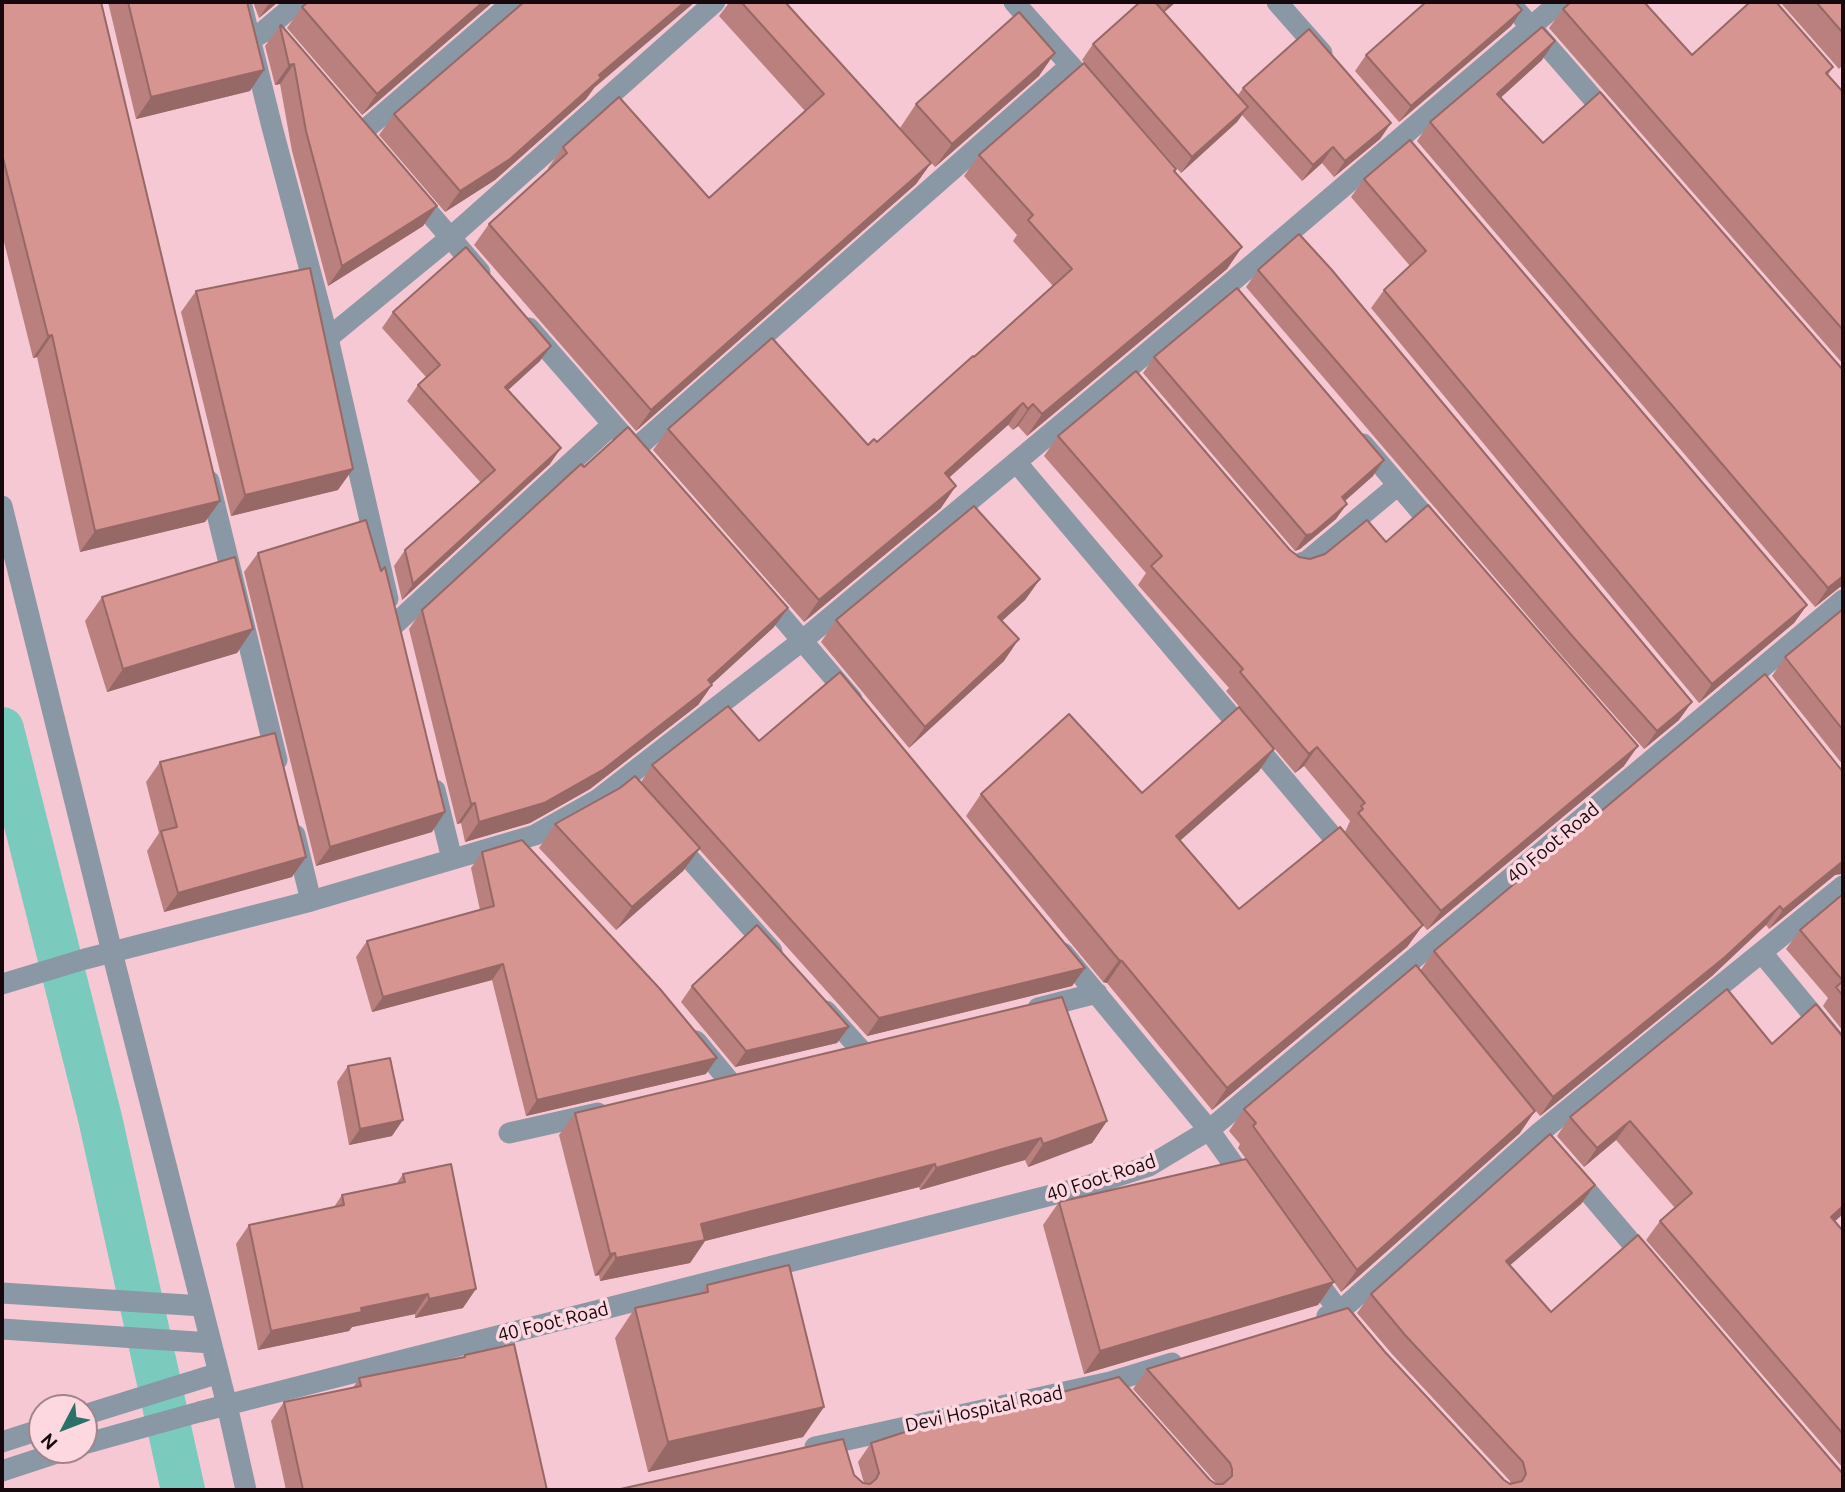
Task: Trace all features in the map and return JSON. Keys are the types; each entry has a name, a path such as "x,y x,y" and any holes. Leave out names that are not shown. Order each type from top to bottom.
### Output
{"street":[{"path":"241,2 328,338 396,632 613,424"},
{"path":"253,41 299,2"},
{"path":"344,114 365,139 513,2"},
{"path":"328,338 451,237 715,2"},
{"path":"1014,2 1097,96"},
{"path":"1277,2 1338,71"},
{"path":"1509,2 1621,131"},
{"path":"2,984 85,959 311,901 535,835 625,787 1227,286 1242,263 1294,237 1403,146 1560,2"},
{"path":"269,27 302,66"},
{"path":"635,449 1070,66"},
{"path":"1381,121 1403,146"},
{"path":"916,166 935,186"},
{"path":"397,175 495,288"},
{"path":"1227,286 1245,306"},
{"path":"512,309 653,470"},
{"path":"1124,371 1142,392"},
{"path":"1353,432 1457,554"},
{"path":"203,456 282,779"},
{"path":"1016,462 1364,874"},
{"path":"1277,551 1293,566 1299,566 1398,485"},
{"path":"2,506 246,1490"},
{"path":"750,580 865,715"},
{"name":"40 Foot Road","path":"98,1440 1087,1186 1149,1166 1209,1130 1402,969 1422,943 1693,716 1754,675 1808,620 1843,600"},
{"path":"1754,675 1770,695"},
{"path":"430,768 452,859"},
{"path":"292,819 311,901"},
{"path":"657,823 788,968"},
{"path":"515,841 532,859"},
{"path":"1313,1320 1339,1312 1547,1144 1762,953 1843,886"},
{"path":"1052,940 1209,1130 1258,1198"},
{"path":"1762,953 1843,1051"},
{"path":"1402,969 1419,989"},
{"path":"1018,1013 1097,993"},
{"path":"816,999 869,1050 836,1058"},
{"path":"685,1028 737,1080 704,1088"},
{"path":"509,1133 613,1109"},
{"path":"1521,1113 1664,1280"},
{"path":"1298,1255 1364,1343"},
{"path":"2,1293 202,1306"},
{"path":"2,1328 211,1343"},
{"name":"Devi Hospital Road","path":"798,1451 1110,1382 1186,1358"},
{"path":"98,1411 219,1373"},
{"path":"1110,1382 1128,1401"},
{"path":"2,1441 28,1433"},
{"path":"838,1442 845,1466"},
{"path":"2,1471 28,1462"}],"building":[{"path":"2,2 101,2 220,501 95,531 52,335 48,336 2,154"},
{"path":"128,2 247,2 264,70 151,97"},
{"path":"308,2 483,2 377,94 302,7"},
{"path":"524,2 685,2 599,75 601,78 510,159 460,191 394,114"},
{"path":"741,2 785,2 931,163 651,410 489,224 567,153 563,147 619,97 709,198 824,94"},
{"path":"1140,2 1155,2 1248,107 1192,157 1093,44"},
{"path":"1426,2 1515,2 1522,10 1411,106 1366,55"},
{"path":"1571,2 1644,2 1692,55 1750,2 1776,2 1833,67 1826,73 1843,92 1843,330 1563,9"},
{"path":"1816,2 1843,2 1843,33"},
{"path":"1019,12 1055,53 952,144 916,104"},
{"path":"281,25 437,206 342,266 306,131 294,64 289,65"},
{"path":"1542,27 1555,41 1497,94 1543,143 1600,92 1843,370 1843,576 1828,588 1430,122"},
{"path":"1309,29 1391,123 1345,161 1333,147 1313,165 1243,88"},
{"path":"1084,63 1242,247 1042,414 1033,404 1028,409 1023,403 945,473 956,486 819,600 668,429 772,338 868,445 874,439 877,442 974,357 1072,269 1028,220 1033,215 979,155"},
{"path":"1410,140 1807,605 1712,684 1384,290 1426,251 1364,179"},
{"path":"1299,234 1692,702 1657,731 1258,270"},
{"path":"466,247 551,346 505,387 561,448 413,584 405,550 495,470 418,385 440,365 393,312"},
{"path":"310,268 353,469 245,495 196,291"},
{"path":"1237,288 1384,460 1342,497 1347,504 1312,534 1306,535 1154,357"},
{"path":"1136,371 1290,550 1299,557 1310,559 1325,554 1367,520 1386,542 1428,505 1638,746 1441,911 1358,813 1365,803 1317,747 1309,754 1240,672 1243,669 1151,566 1162,556 1058,436"},
{"path":"628,427 788,608 708,680 712,685 604,769 544,803 479,822 475,803 471,804 422,610 581,464 584,467"},
{"path":"974,506 1040,579 998,617 1019,639 925,727 836,620"},
{"path":"366,520 381,571 385,567 445,812 330,847 258,553"},
{"path":"235,557 253,629 123,669 102,597"},
{"path":"1843,609 1843,730 1785,657"},
{"path":"840,672 1085,968 879,1018 652,765 728,706 759,741"},
{"path":"1765,674 1843,772 1843,861 1783,910 1780,906 1725,957 1553,1097 1434,951"},
{"path":"1239,707 1274,749 1176,836 1239,909 1340,827 1423,925 1227,1088 981,794 1069,714 1142,793"},
{"path":"275,733 306,857 178,893 161,831 177,827 160,762"},
{"path":"635,776 700,848 632,907 555,824 620,788"},
{"path":"522,840 660,989 717,1058 537,1100 503,964 383,997 367,941 494,906 482,852"},
{"path":"1843,894 1843,981 1800,930"},
{"path":"757,925 849,1027 746,1051 692,986"},
{"path":"1416,965 1535,1111 1357,1270 1253,1126 1256,1123 1244,1109"},
{"path":"1843,981 1843,996 1836,987"},
{"path":"1727,989 1772,1044 1816,1004 1843,1037 1843,1206 1831,1217 1843,1231 1843,1434 1660,1221 1692,1193 1630,1121 1597,1148 1570,1117"},
{"path":"1062,997 1107,1121 1043,1144 1041,1138 936,1168 935,1164 701,1224 705,1240 616,1258 615,1253 610,1254 575,1113"},
{"path":"390,1058 403,1120 360,1129 348,1066"},
{"path":"1550,1134 1595,1185 1506,1261 1551,1312 1638,1235 1843,1474 1843,1490 616,1490 843,1439 854,1475 863,1483 870,1484 879,1473 871,1443 936,1422 991,1411 1119,1377 1210,1480 1223,1484 1232,1476 1230,1463 1147,1369 1348,1308 1385,1352 1504,1480 1510,1484 1522,1481 1526,1474 1523,1462 1405,1335 1371,1294"},
{"path":"1246,1159 1334,1282 1100,1351 1059,1202"},
{"path":"451,1164 476,1289 429,1299 428,1294 361,1308 362,1312 271,1331 249,1225 344,1205 342,1195 405,1182 403,1174"},
{"path":"789,1265 824,1407 668,1442 635,1308 708,1292 707,1285"},
{"path":"514,1344 547,1490 303,1490 284,1402 361,1386 359,1378 465,1357"}],"waterway":[{"path":"2,729 100,1118 183,1490"}]}
